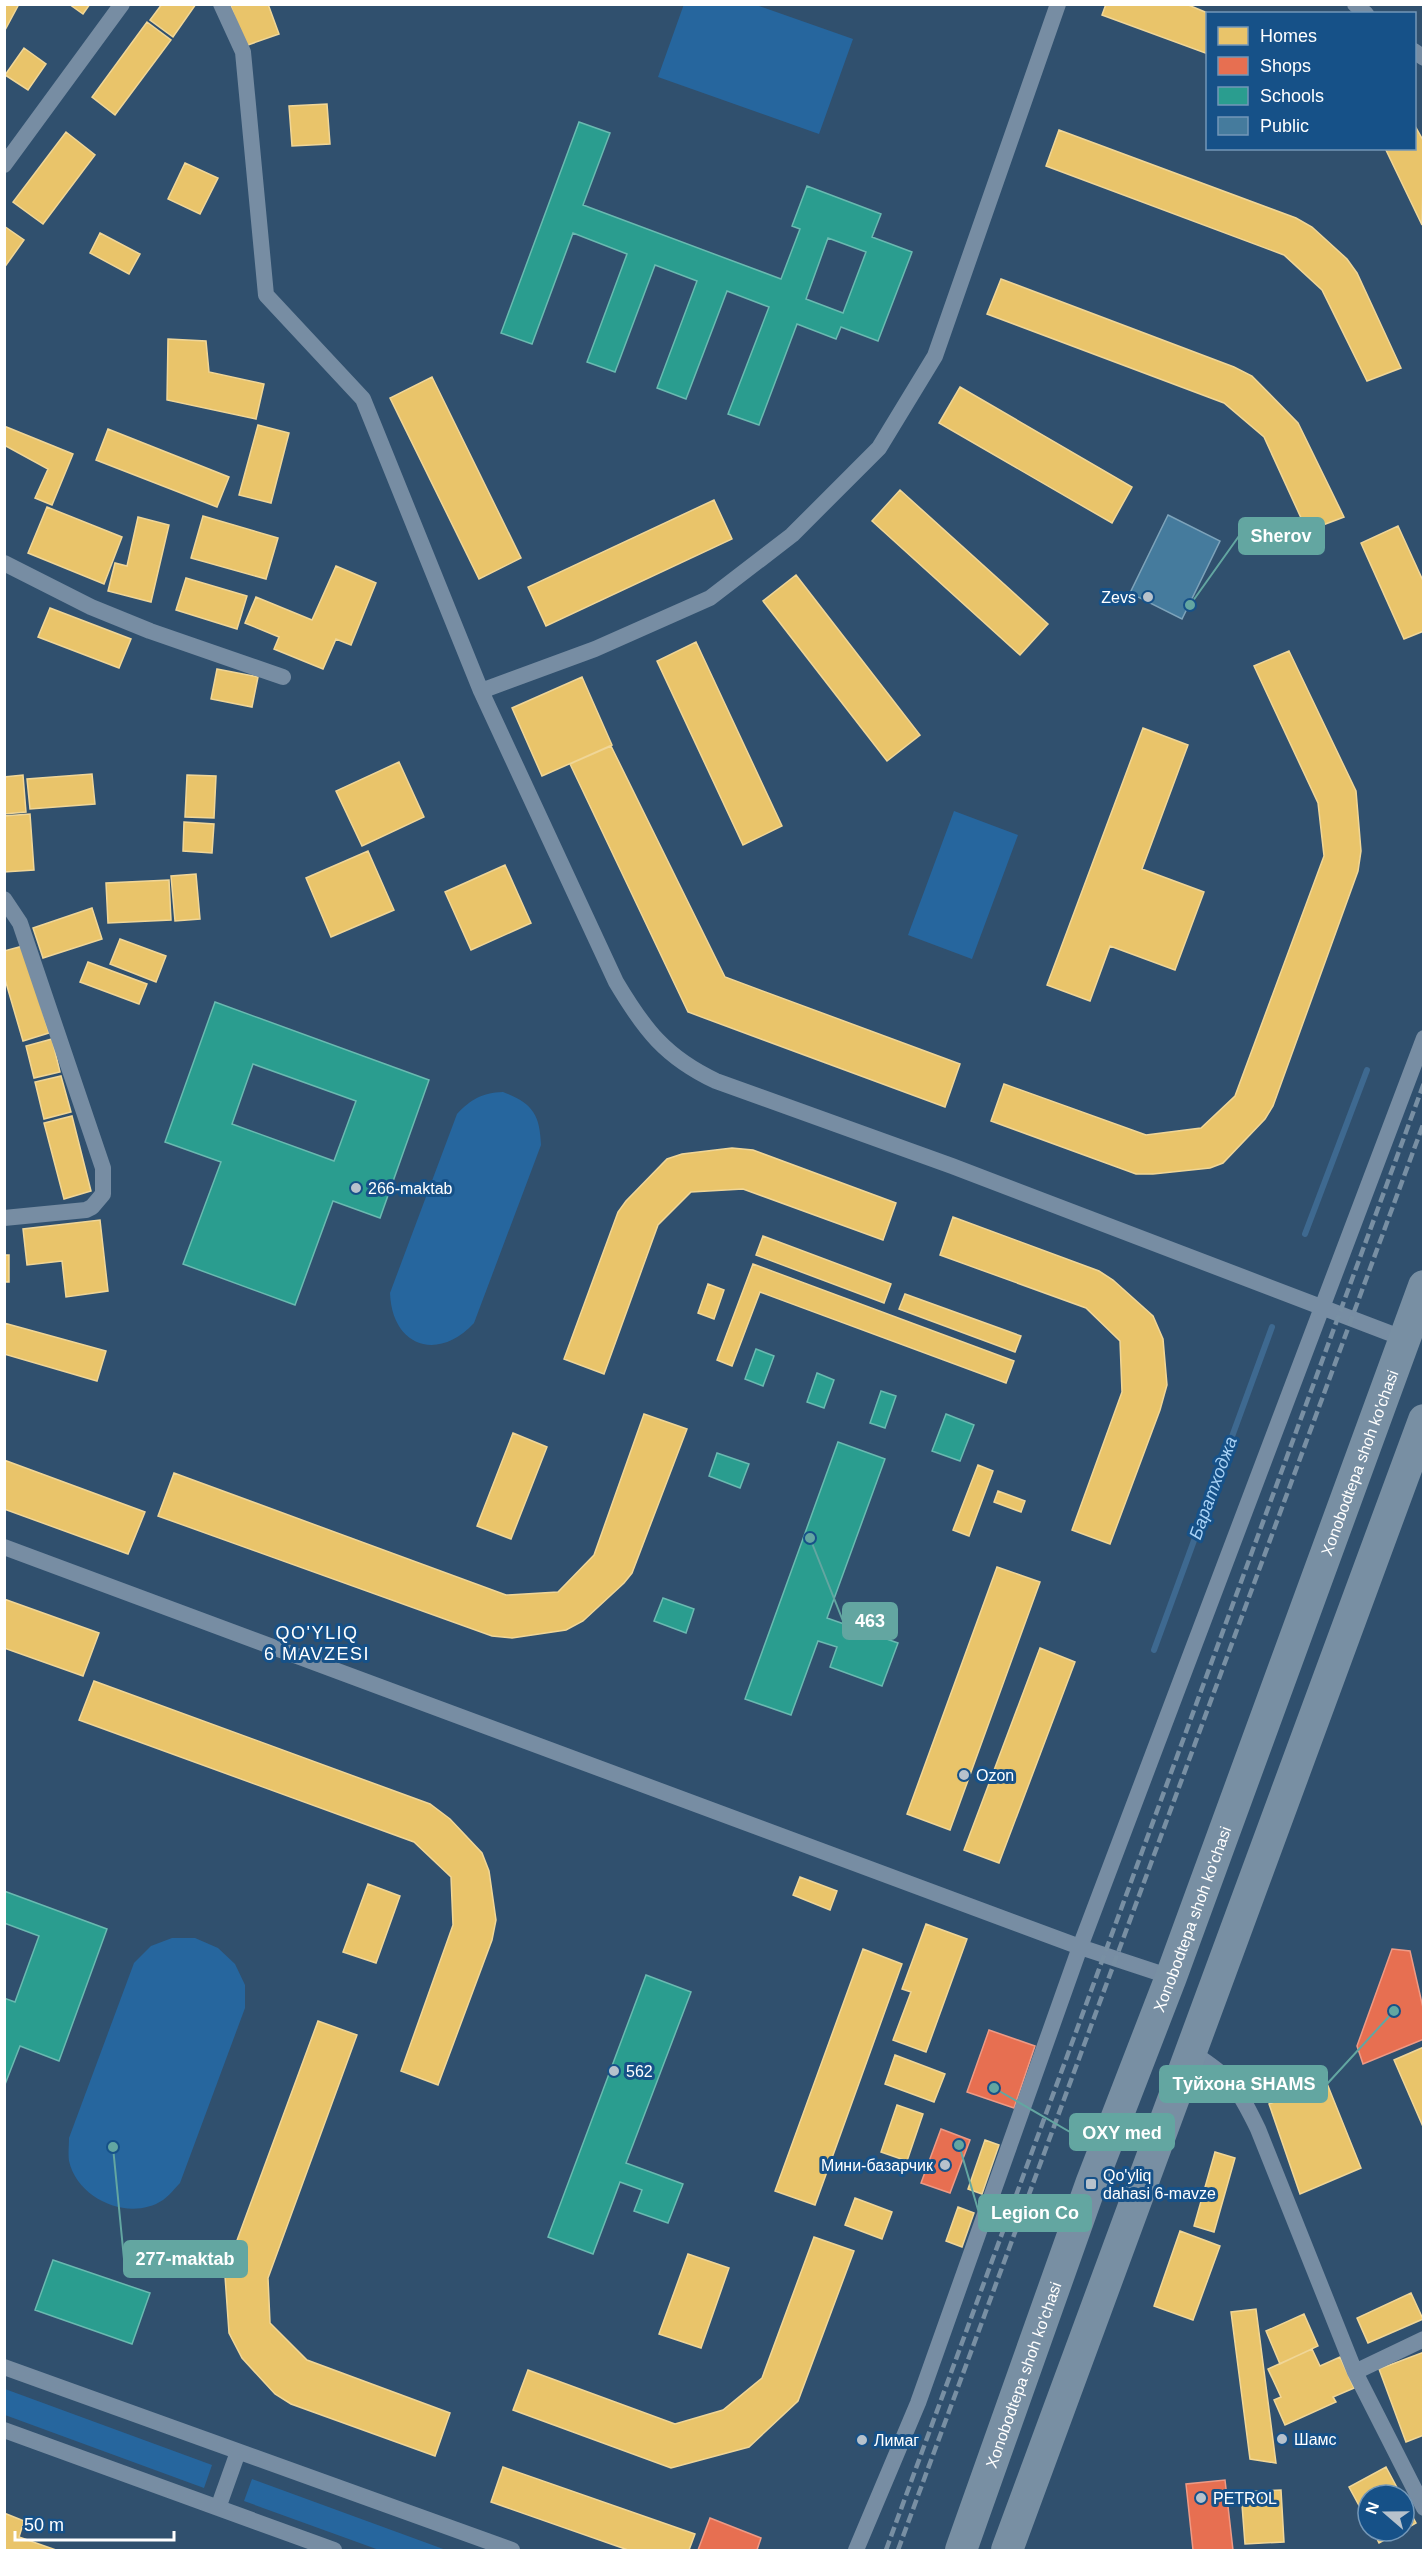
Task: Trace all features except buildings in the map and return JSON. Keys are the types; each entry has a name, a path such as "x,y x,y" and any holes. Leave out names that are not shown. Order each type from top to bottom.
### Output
{"highway":[{"name":"Xonobodtepa shoh ko'chasi","path":"962,2550 1091,2184 1171,1977 1424,1286"},
{"path":"1007,2550 1424,1420"},
{"path":"1232,1808 1275,1823"}],"street":[{"path":"4,165 122,4"},
{"path":"221,4 243,52 266,295 363,399 481,691 616,982 644,1027 684,1064 716,1081 952,1166 1405,1339"},
{"path":"481,691 595,649 710,598 792,535 879,448 935,356 1058,4"},
{"path":"4,563 100,611 150,631 283,677"},
{"path":"4,899 20,923 103,1168 105,1183 103,1194 98,1202 86,1210 4,1218"},
{"path":"856,2550 918,2403 1080,1947 1424,1038"},
{"path":"4,1547 1080,1947 1171,1977"},
{"path":"1191,2052 1218,2069 1232,2082 1258,2128 1355,2372 1424,2508"},
{"path":"1355,2372 1424,2339"},
{"path":"4,2367 512,2550"},
{"path":"4,2430 334,2550"},
{"path":"218,2508 238,2452"}],"shaded area":[{"path":"684,4 756,5 853,39 819,134 658,77"},
{"path":"954,811 1018,835 972,959 908,935"},
{"path":"503,1092 528,1105 539,1125 541,1145 474,1323 460,1335 446,1342 432,1345 419,1343 408,1337 399,1326 393,1311 390,1293 457,1114 477,1098"},
{"path":"172,1938 195,1938 218,1948 235,1964 245,1985 245,2008 180,2183 163,2200 150,2206 136,2209 121,2208 94,2196 74,2175 69,2161 69,2138 134,1963 151,1946"},
{"path":"5,2389 212,2465 204,2488 5,2415"},
{"path":"252,2479 446,2550 379,2550 244,2501"}],"waterway":[{"name":"Баратходжа","path":"1305,1234 1367,1070"},
{"name":"Баратходжа","path":"1154,1650 1272,1327"}],"railway":[{"path":"886,2550 1424,1083"},
{"path":"898,2550 1424,1122"}],"place":[{"name":"Zevs","path":"1148,597"},
{"name":"Sherov","path":"1190,605"},
{"name":"266-maktab","path":"356,1188"},
{"name":"463","path":"810,1538"},
{"name":"Ozon","path":"964,1775"},
{"name":"Туйхона SHAMS","path":"1394,2011"},
{"name":"562","path":"614,2071"},
{"name":"OXY med","path":"994,2088"},
{"name":"Legion Co","path":"959,2145"},
{"name":"277-maktab","path":"113,2147"},
{"name":"Мини-базарчик","path":"945,2165"},
{"name":"Qo'yliq dahasi 6-mavze","path":"1091,2184"},
{"name":"Шамс","path":"1282,2439"},
{"name":"Лимаг","path":"862,2440"},
{"name":"PETROL","path":"1201,2498"}],"district":[{"name":"QO'YLIQ 6 MAVZESI","path":"317,1643"}]}
